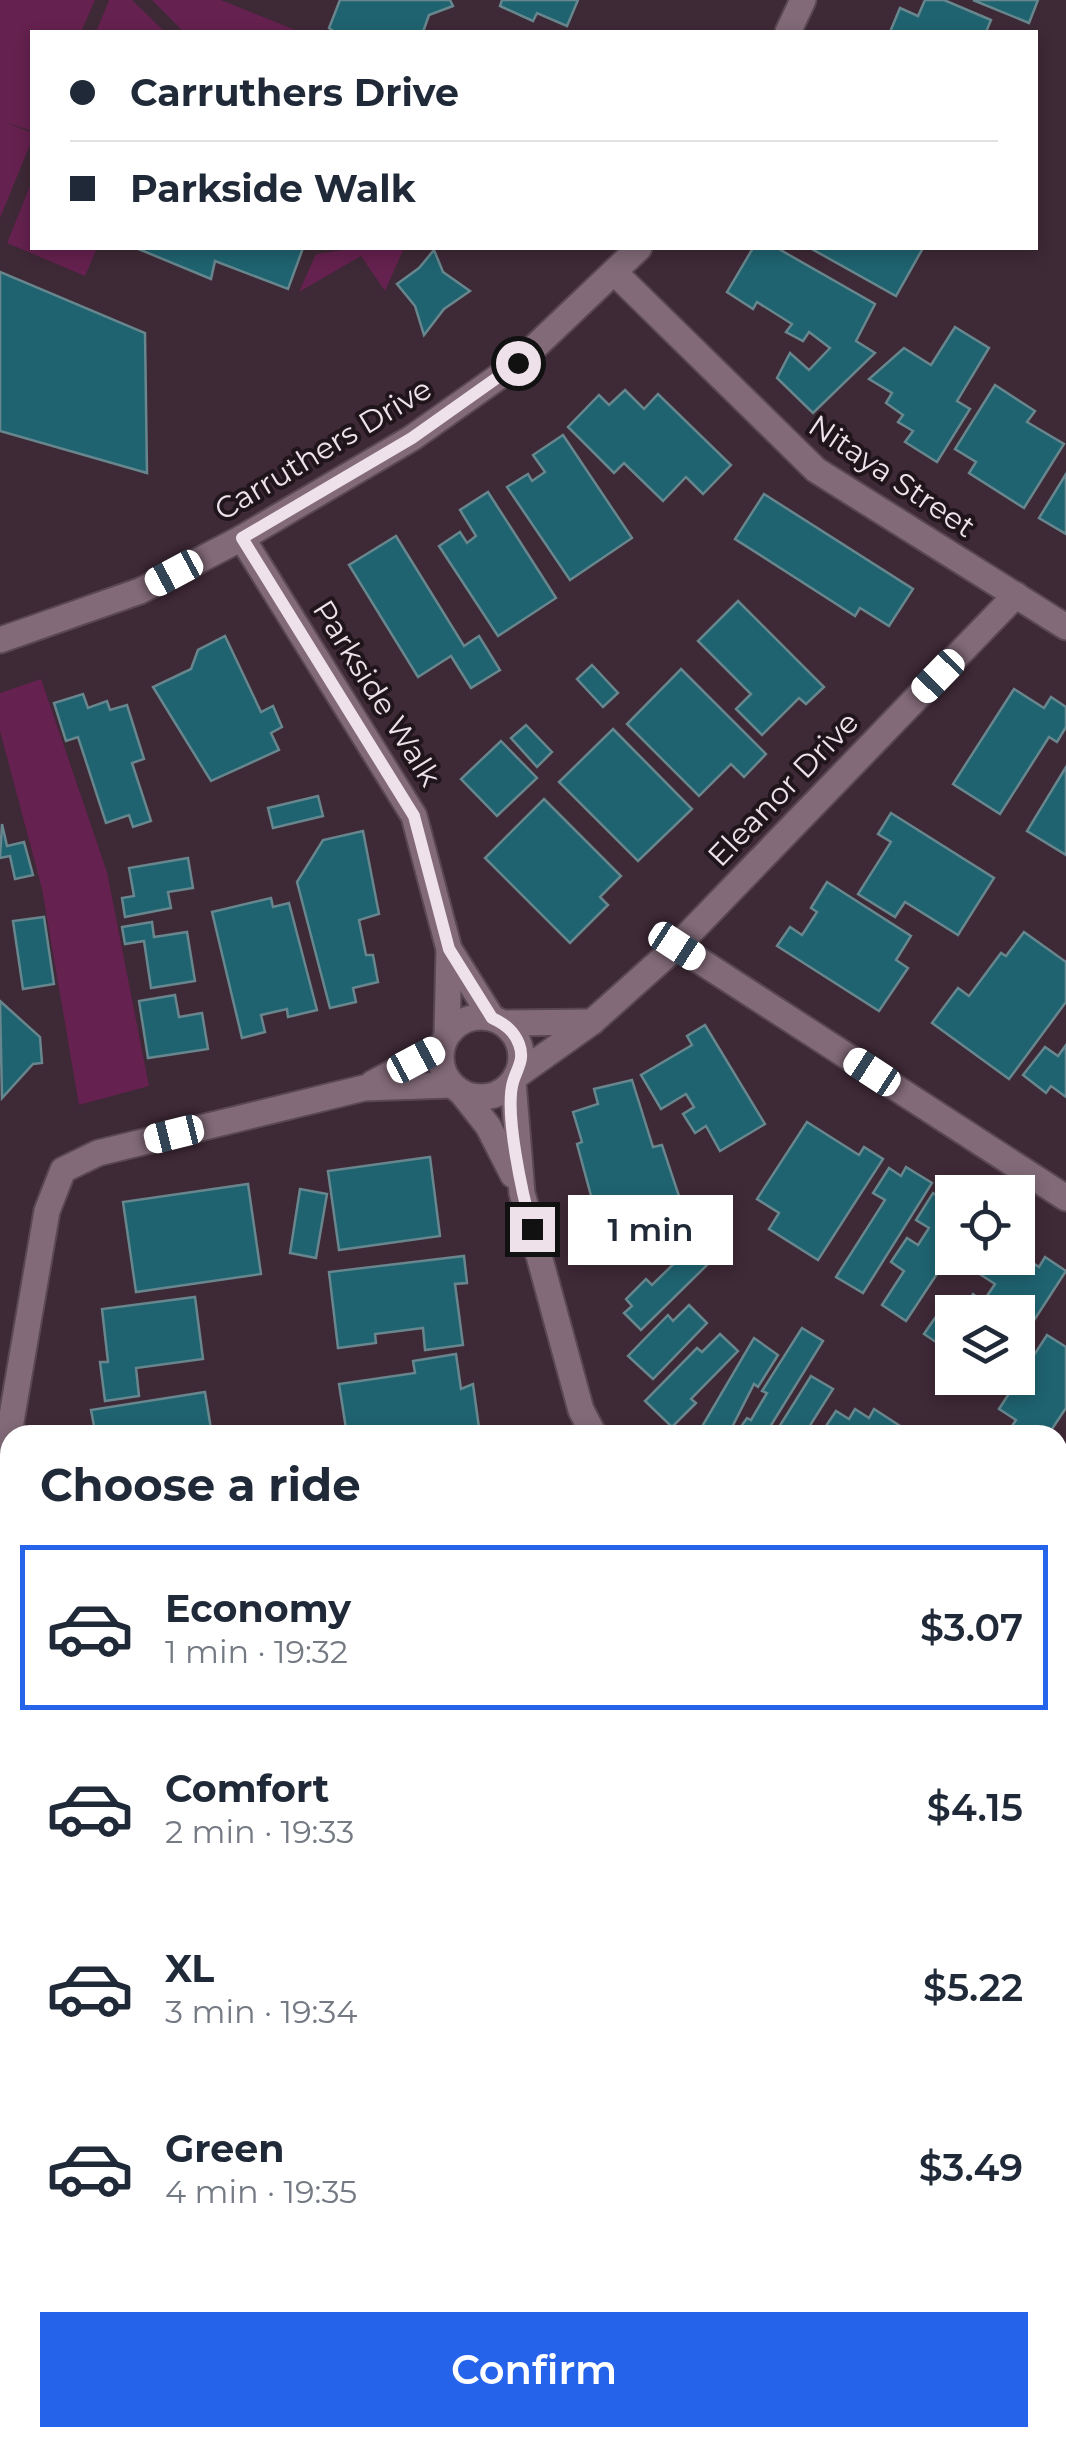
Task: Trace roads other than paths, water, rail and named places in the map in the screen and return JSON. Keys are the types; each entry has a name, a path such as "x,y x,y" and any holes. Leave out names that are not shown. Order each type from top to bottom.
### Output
{"street":[{"path":"789,30 803,0"},
{"name":"Carruthers Drive","path":"0,640 140,591 242,538 412,438 518,363 637,250"},
{"name":"Nitaya Street","path":"614,272 792,451 1066,627"},
{"name":"Parkside Walk","path":"242,538 414,816 449,949 444,1041"},
{"name":"Eleanor Drive","path":"515,1079 592,1022 677,946 1016,596"},
{"path":"677,946 1066,1198"},
{"name":"Parkside Walk","path":"449,949 498,1021"},
{"path":"364,1088 444,1041 468,1018 592,1022"},
{"path":"498,1021 518,1042 521,1065 515,1079 522,1193 580,1410 588,1425"},
{"path":"444,1041 444,1074 488,1126 522,1193"},
{"path":"10,1425 46,1211 62,1170 98,1153 364,1088 457,1089 489,1097 515,1079"}]}
